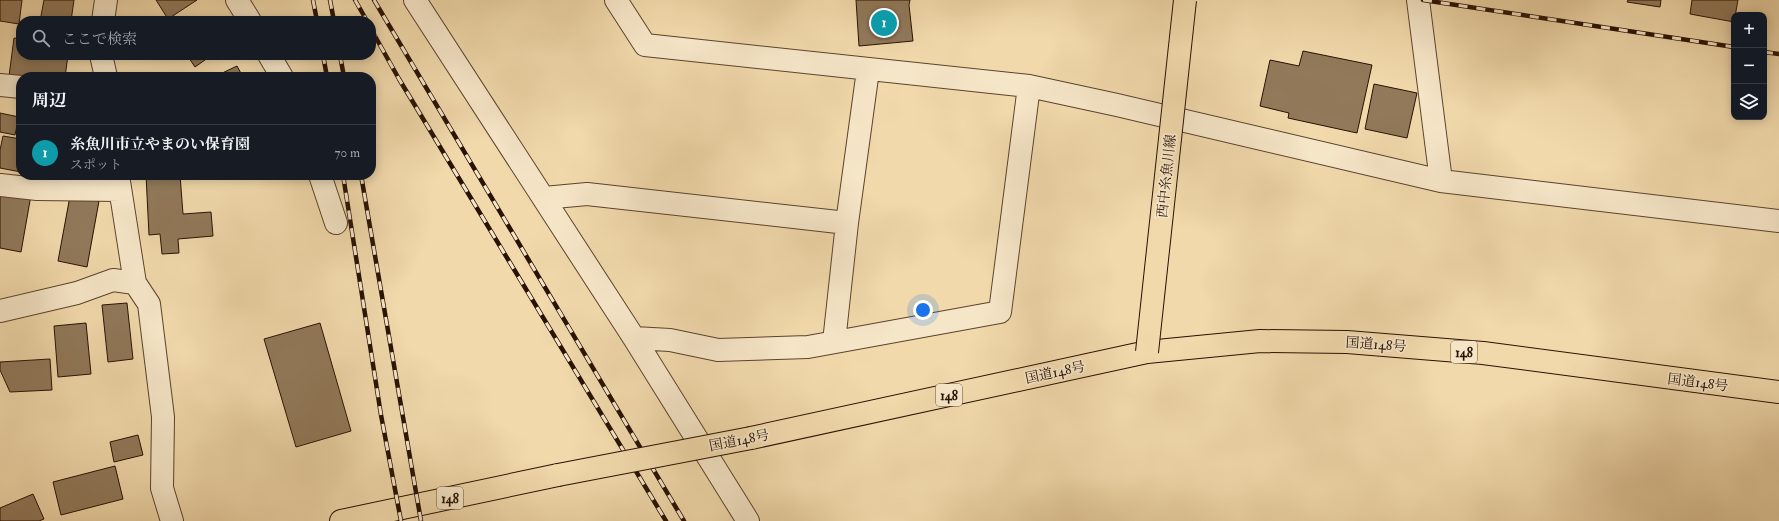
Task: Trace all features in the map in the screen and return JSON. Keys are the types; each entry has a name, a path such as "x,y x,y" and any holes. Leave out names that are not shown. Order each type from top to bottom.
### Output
{"main road":[{"name":"西中糸魚川線","path":"1147,352 1185,0"},
{"name":"国道148号","path":"341,521 558,475 751,438 1147,352 1260,341 1347,342 1483,353 1779,392"}],"street":[{"path":"104,16 106,0"},
{"path":"237,0 247,16"},
{"path":"415,0 634,338 748,521"},
{"path":"616,0 645,45 1029,86 1117,104 1441,180 1779,221"},
{"path":"1418,0 1441,180"},
{"path":"102,60 105,72"},
{"path":"272,60 279,72"},
{"path":"834,342 868,70"},
{"path":"0,85 16,87"},
{"path":"634,338 670,340 718,350 808,346 1000,312 1029,86"},
{"path":"322,180 336,223"},
{"path":"0,185 37,189 119,182 135,283 149,304 163,417 162,488 172,521"},
{"path":"544,198 587,194 848,224"},
{"path":"0,310 77,293 113,280 135,283"}],"building":[{"path":"0,0 22,0 20,16 16,16 16,24 0,21"},
{"path":"44,0 74,0 72,16 41,16"},
{"path":"156,0 197,0 173,16 166,16"},
{"path":"856,0 910,0 909,5 913,41 859,46"},
{"path":"1628,0 1661,0 1660,7 1627,2"},
{"path":"1692,0 1738,0 1736,12 1731,12 1731,21 1690,14"},
{"path":"14,38 16,38 16,60 67,60 66,72 16,72 16,76 9,76"},
{"path":"1303,51 1372,65 1357,133 1288,118 1289,113 1260,106 1270,60 1299,66"},
{"path":"190,60 205,60 195,67"},
{"path":"237,66 240,72 224,72"},
{"path":"1374,84 1417,93 1407,138 1365,129"},
{"path":"0,113 16,116 15,135 0,132"},
{"path":"3,136 16,138 16,171 0,168 0,150"},
{"path":"74,180 91,180 90,183"},
{"path":"146,180 180,180 183,214 211,212 213,236 178,239 179,253 162,254 160,234 149,235"},
{"path":"0,190 31,195 21,252 0,248"},
{"path":"70,196 99,201 87,267 58,261"},
{"path":"127,303 133,359 108,362 102,305"},
{"path":"86,323 91,374 58,377 54,326"},
{"path":"320,323 351,431 296,447 264,339"},
{"path":"50,359 52,390 10,392 0,370 0,362"},
{"path":"138,435 143,455 114,462 110,442"},
{"path":"115,466 123,499 61,515 53,482"},
{"path":"33,494 44,519 39,521 0,521 0,508"}],"railway":[{"path":"313,0 316,16"},
{"path":"330,0 333,16"},
{"path":"355,0 364,16"},
{"path":"374,0 684,521"},
{"path":"1423,0 1731,47"},
{"path":"376,38 399,79 666,521"},
{"path":"1767,52 1779,54"},
{"path":"324,60 326,72"},
{"path":"341,60 343,72"},
{"path":"344,180 381,415 401,521"},
{"path":"362,180 421,521"}],"place":[{"name":"糸魚川市立やまのい保育園","path":"884,23"}]}
